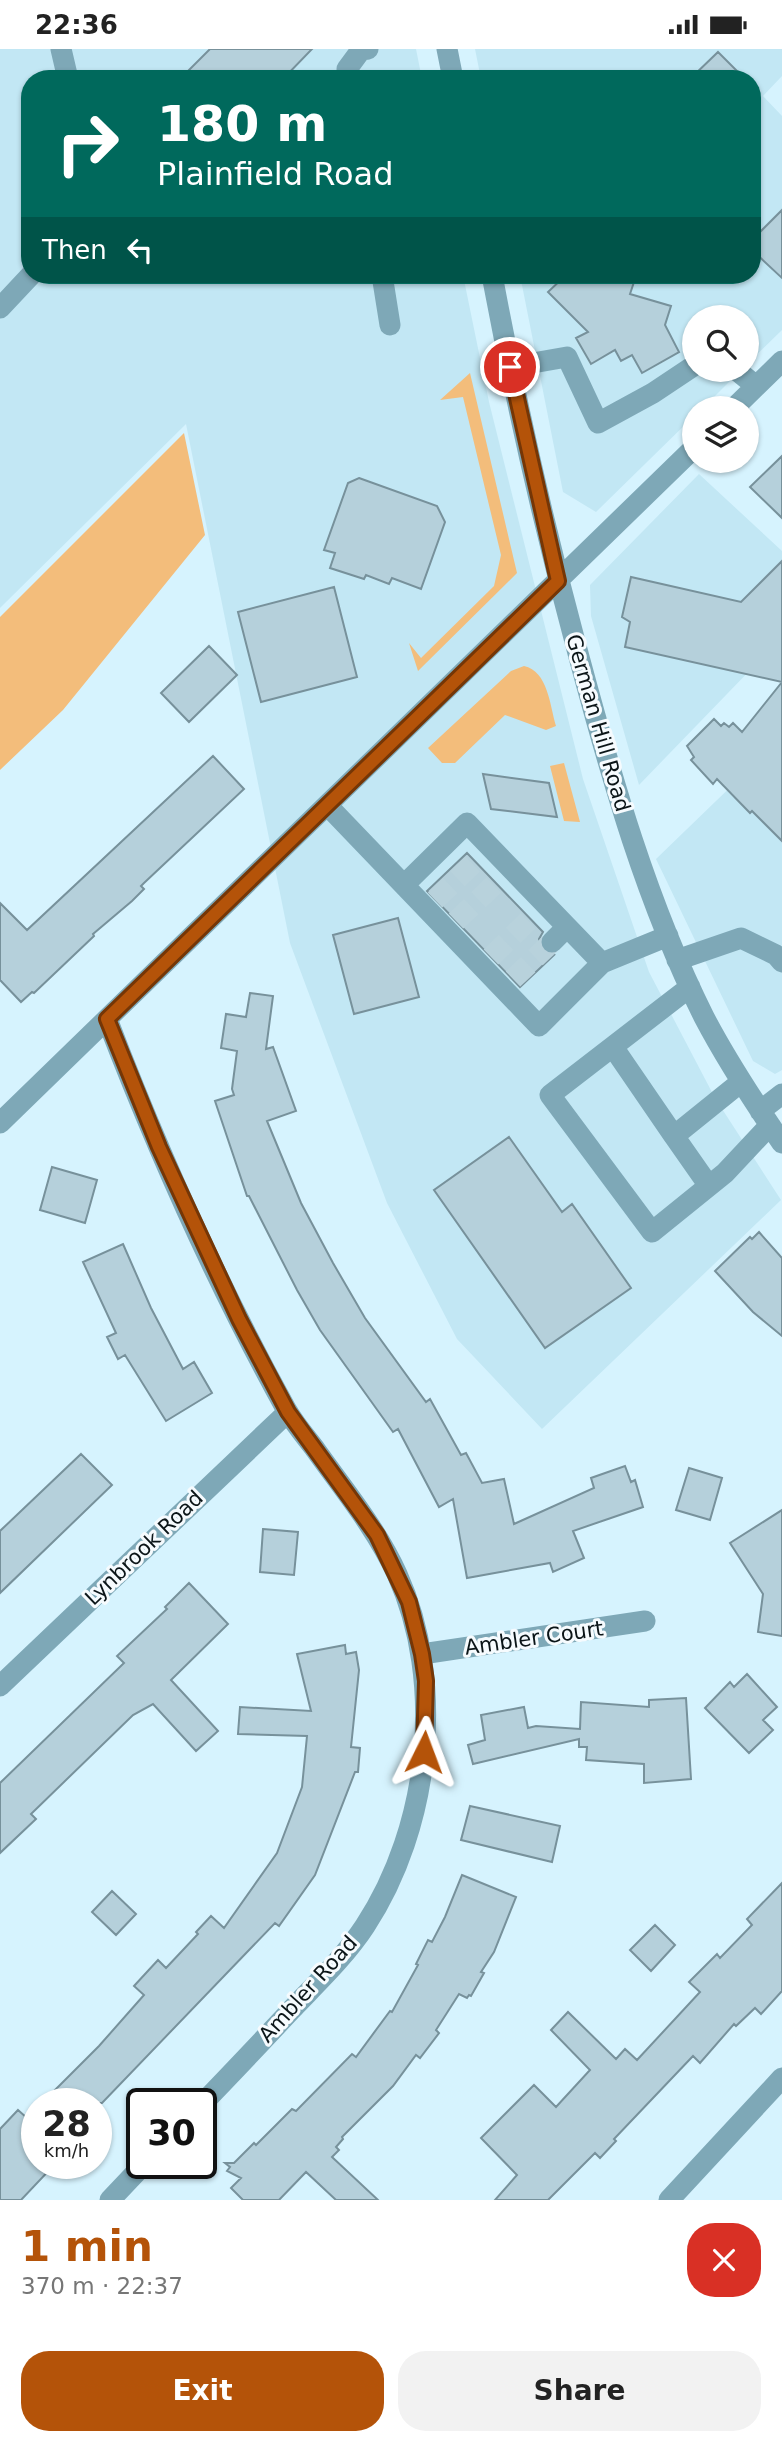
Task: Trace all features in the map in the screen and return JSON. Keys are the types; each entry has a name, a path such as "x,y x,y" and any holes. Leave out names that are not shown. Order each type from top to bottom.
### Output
{"street":[{"path":"61,49 66,70"},
{"path":"347,70 361,50 368,49"},
{"path":"447,49 451,70"},
{"path":"0,308 23,284"},
{"path":"383,284 390,325"},
{"name":"German Hill Road","path":"494,284 558,581 620,805 647,885 690,988 741,1082 782,1143"},
{"path":"510,367 567,357 598,423 682,374"},
{"path":"746,396 782,361"},
{"path":"751,382 756,386"},
{"path":"0,1123 682,460"},
{"path":"327,806 404,885 430,904 486,961 508,984 539,1026 603,963 668,936"},
{"path":"404,885 467,823 483,854 560,935 603,963"},
{"path":"677,960 741,938 775,955 782,962"},
{"path":"690,988 550,1095 652,1232 725,1173 782,1094"},
{"name":"Ambler Road","path":"107,1019 181,1197 239,1319 288,1412 377,1535 409,1602 426,1681 424,1752 406,1836 385,1891 364,1927 336,1963 217,2088"},
{"path":"613,1047 709,1186"},
{"path":"674,1136 741,1082"},
{"name":"Lynbrook Road","path":"0,1686 288,1412"},
{"name":"Ambler Court","path":"422,1654 645,1621"},
{"path":"669,2200 782,2078"},
{"path":"110,2200 130,2179"}],"shaded area":[{"path":"0,49 416,49 420,70 21,70 21,284 465,284 489,402 583,779 649,972 715,1098 781,1200 542,1429 457,1339 387,1203 290,943 186,424 0,608"},
{"path":"475,49 782,49 782,76 763,96 782,116 782,330 759,352 759,305 682,305 682,382 729,382 715,396 682,396 682,428 596,512 563,492 522,284 761,284 761,70 479,70"},
{"path":"470,373 517,573 418,671 409,643 421,658 494,586 501,555 463,397 440,400"},
{"path":"184,433 205,535 63,710 0,770 0,617"},
{"path":"699,474 782,551 782,637 639,785 591,616 590,585"},
{"path":"524,666 532,669 543,682 556,726 546,730 505,715 455,763 442,763 428,748 511,671"},
{"path":"776,743 782,749 782,1070 775,1074 753,1061 656,859"},
{"path":"564,763 580,822 564,821 550,766"}],"building":[{"path":"210,49 312,49 292,70 189,70"},
{"path":"718,52 736,70 699,70"},
{"path":"782,210 782,278 761,258 761,231"},
{"path":"556,284 633,284 630,294 671,306 665,325 679,352 642,373 632,355 621,361 615,350 591,364 576,338 588,332 548,292"},
{"path":"782,456 782,518 750,487"},
{"path":"359,478 437,506 445,522 421,589 392,578 389,584 366,575 364,579 330,568 335,553 324,550 348,483"},
{"path":"782,561 782,682 625,647 630,622 622,617 631,577 741,602"},
{"path":"334,587 357,677 261,702 238,612"},
{"path":"209,646 237,675 189,722 161,693"},
{"path":"782,682 782,841 717,779 713,784 691,760 694,757 687,746 714,719 721,726 724,723 729,727 733,723 742,732"},
{"path":"213,756 244,789 141,886 144,889 132,901 21,1002 0,980 0,903 27,930"},
{"path":"483,774 549,783 557,817 491,809"},
{"path":"467,853 543,932 539,939 540,946 543,952 554,955 520,987 427,891"},
{"path":"398,918 419,997 354,1014 333,935"},
{"path":"250,993 273,996 266,1049 273,1047 296,1111 267,1121 301,1203 365,1318 426,1402 430,1399 461,1455 466,1453 482,1483 504,1479 514,1524 594,1488 591,1478 625,1466 631,1482 635,1480 643,1507 573,1531 584,1558 553,1572 550,1563 467,1578 453,1499 439,1507 398,1429 393,1432 320,1330 247,1196 215,1101 234,1095 232,1089 237,1051 221,1048 226,1014 246,1017"},
{"path":"509,1137 562,1212 572,1204 631,1288 545,1348 434,1190"},
{"path":"52,1167 97,1180 85,1223 40,1210"},
{"path":"759,1232 782,1258 782,1336 753,1312 715,1271 750,1237 752,1239"},
{"path":"123,1244 151,1308 183,1369 194,1362 212,1393 166,1421 125,1355 118,1359 107,1337 116,1333 83,1262"},
{"path":"81,1454 112,1485 0,1593 0,1531"},
{"path":"689,1468 722,1478 710,1520 676,1510"},
{"path":"782,1510 782,1636 758,1632 763,1594 730,1543"},
{"path":"263,1529 298,1532 294,1575 260,1572"},
{"path":"189,1583 228,1624 171,1680 218,1731 196,1751 153,1704 133,1715 31,1814 36,1819 0,1853 0,1783 124,1663 117,1656 167,1609 165,1607"},
{"path":"345,1645 346,1654 356,1652 359,1670 351,1747 360,1748 358,1772 355,1772 315,1875 279,1926 275,1923 112,2093 112,2088 57,2088 144,1995 134,1986 158,1960 166,1968 211,1916 224,1928 277,1853 302,1787 307,1736 238,1734 240,1707 311,1711 297,1654"},
{"path":"747,1674 777,1707 763,1720 773,1730 749,1753 705,1708 730,1682 734,1687"},
{"path":"686,1698 691,1779 644,1783 644,1764 586,1760 587,1747 579,1747 579,1739 473,1764 468,1745 485,1740 481,1715 524,1707 528,1728 536,1726 580,1729 581,1702 649,1707 649,1700"},
{"path":"470,1806 560,1826 552,1862 461,1840"},
{"path":"462,1875 516,1897 494,1952 481,1972 484,1973 471,1996 467,1998 459,1994 436,2030 439,2033 420,2058 416,2055 393,2086 342,2137 336,2147 339,2150 332,2157 378,2200 336,2200 306,2172 279,2200 243,2200 231,2188 241,2178 227,2171 230,2167 225,2163 234,2163 292,2109 296,2111 352,2054 356,2057 390,2011 392,2012 418,1965 416,1964 428,1940 432,1942 445,1917"},
{"path":"782,1883 782,1991 761,2014 755,2008 736,2026 734,2024 700,2063 693,2056 614,2139 616,2141 600,2158 595,2153 548,2200 495,2200 517,2175 481,2138 534,2085 556,2107 590,2070 551,2030 568,2012 616,2059 625,2049 637,2060 700,1992 689,1982 717,1954 720,1958 752,1925 747,1919"},
{"path":"112,1891 136,1914 116,1935 92,1912"},
{"path":"655,1925 675,1945 651,1971 630,1950"},
{"path":"18,2110 21,2113 21,2179 41,2179 21,2200 0,2200 0,2129"}],"tunnel":[{"path":"435,900 476,861"},
{"path":"456,921 496,883"},
{"path":"491,957 530,919"},
{"path":"513,979 552,942"}],"route":[{"path":"424,1752 426,1681 409,1602 377,1535 288,1412 239,1319 159,1147 107,1019 558,581 510,367"}]}
